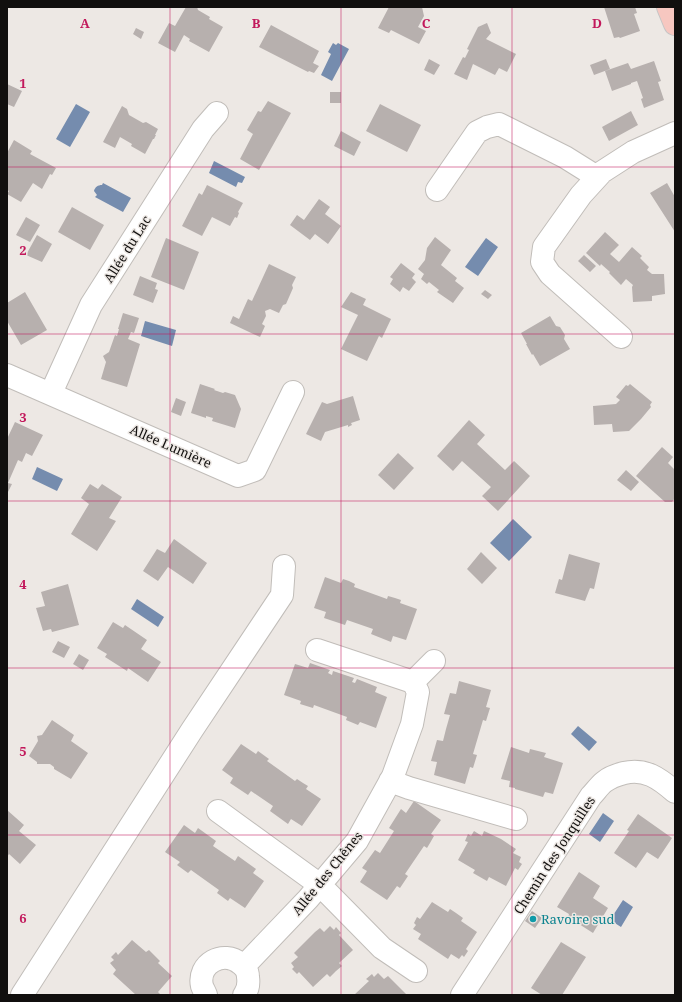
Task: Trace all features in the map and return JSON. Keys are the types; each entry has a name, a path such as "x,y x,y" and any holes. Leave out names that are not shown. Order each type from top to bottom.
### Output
{"main road":[{"path":"668,7 675,24"}],"street":[{"name":"Allée du Lac","path":"51,394 91,305 203,129 217,113"},
{"path":"438,190 477,132 487,127 499,124 565,157 597,177"},
{"path":"621,337 550,274 542,262 544,247 581,195 602,172 632,152 675,132"},
{"name":"Allée Lumière","path":"7,375 238,476 255,470 293,392"},
{"path":"22,995 192,730 282,595 284,566"},
{"path":"317,650 413,682 434,661"},
{"name":"Allée des Chênes","path":"244,966 308,899 357,841 390,781 412,724 418,692 413,682"},
{"name":"Chemin des Jonquilles","path":"462,995 591,796 604,782 614,776 630,772 643,772 656,777 675,792"},
{"path":"390,781 409,788 516,819"},
{"path":"218,811 320,885 382,948 416,971"},
{"path":"206,995 202,987 202,976 206,966 215,960 225,957 236,960 244,966 248,975 249,984 244,995"}],"water":[{"path":"333,43 336,45 338,43 349,49 332,81 321,75 331,54 328,52"},
{"path":"76,104 90,112 70,147 56,139"},
{"path":"214,161 245,177 242,183 238,182 236,187 209,173"},
{"path":"103,183 131,198 123,212 95,197 97,195 94,191 95,188"},
{"path":"486,238 498,247 478,276 465,267"},
{"path":"145,321 176,330 172,346 141,336"},
{"path":"37,467 63,479 57,491 32,479"},
{"path":"513,519 532,537 509,561 490,543"},
{"path":"137,599 164,617 158,627 131,609"},
{"path":"578,726 597,742 589,751 571,734"},
{"path":"603,813 614,821 600,842 589,834"},
{"path":"623,900 633,907 621,927 610,920"}],"building":[{"path":"186,7 197,7 198,10 210,17 209,19 223,27 209,52 189,41 190,39 184,35 175,52 158,43 169,23 175,26"},
{"path":"389,7 422,7 424,16 418,27 426,31 419,44 391,30 389,33 378,28"},
{"path":"604,7 635,7 637,13 634,14 640,31 620,38 614,38"},
{"path":"487,23 491,33 486,39 516,54 507,72 499,68 495,75 473,64 467,80 454,74 463,57 465,58 469,50 467,49 478,27"},
{"path":"271,25 319,51 313,63 319,66 314,73 308,72 259,47"},
{"path":"136,28 144,32 141,39 133,34"},
{"path":"429,59 440,65 434,75 424,70"},
{"path":"606,59 610,69 594,75 590,65"},
{"path":"654,61 661,81 658,82 664,100 644,108 641,99 643,98 637,81 612,91 605,71 628,63 631,69"},
{"path":"7,84 22,91 14,107 7,104"},
{"path":"330,92 341,92 341,103 330,103"},
{"path":"268,101 291,113 259,170 240,159 253,134 247,130 258,111 261,112"},
{"path":"380,104 421,125 407,152 366,131"},
{"path":"122,106 127,109 129,115 158,129 145,154 131,146 132,144 120,137 115,148 103,142"},
{"path":"631,111 638,125 609,141 602,127"},
{"path":"341,131 361,142 354,156 334,146"},
{"path":"14,140 32,151 30,154 56,168 52,175 50,174 42,189 33,183 21,202 7,194 9,191 7,190 7,153"},
{"path":"667,183 675,197 675,232 650,193"},
{"path":"207,185 243,203 238,212 237,218 235,217 230,226 212,217 202,236 182,226 199,193 202,195"},
{"path":"319,199 330,207 325,214 341,226 328,244 315,234 310,240 290,225 297,215 304,220"},
{"path":"72,207 104,225 90,250 58,232"},
{"path":"26,217 40,225 30,242 16,235"},
{"path":"605,232 619,245 610,254 619,262 632,247 642,256 640,258 649,267 647,270 652,274 664,274 665,294 652,296 652,301 633,302 633,285 626,279 621,285 609,273 610,272 601,264 600,266 586,253"},
{"path":"37,235 52,244 42,262 26,255"},
{"path":"435,237 451,250 441,265 457,278 455,281 464,288 453,303 437,292 439,290 429,282 427,284 421,279 424,274 418,269 425,260 427,248"},
{"path":"166,238 199,252 184,290 151,277"},
{"path":"584,255 596,266 590,272 578,261"},
{"path":"401,263 415,274 412,278 416,282 409,291 403,287 400,292 390,284 393,279 390,277"},
{"path":"269,264 296,277 286,304 283,305 279,313 270,309 265,311 266,316 262,324 265,326 260,337 230,323 233,316 239,319 248,299 252,301"},
{"path":"140,276 157,283 155,289 158,290 153,303 133,295"},
{"path":"485,290 492,295 488,299 481,294"},
{"path":"25,292 47,330 21,345 7,321 7,303"},
{"path":"351,292 366,299 363,305 391,319 382,338 379,336 367,361 341,349 358,315 341,307"},
{"path":"123,313 139,318 134,333 131,332 128,339 140,344 127,387 101,379 106,362 103,356 109,352 115,335 117,336"},
{"path":"550,316 556,326 560,327 565,335 564,339 570,349 540,366 533,354 532,355 521,333"},
{"path":"200,384 223,393 225,392 235,395 241,409 235,428 212,421 213,418 206,416 206,418 191,413"},
{"path":"630,384 652,402 650,405 651,407 641,419 629,431 613,432 612,424 594,425 593,406 616,404 620,400 616,397 626,385 628,386"},
{"path":"353,396 360,420 351,423 352,425 348,427 348,425 325,432 321,441 306,434 322,402 327,404"},
{"path":"176,398 186,402 181,416 171,412"},
{"path":"469,420 485,435 477,444 505,470 514,461 530,476 498,511 482,496 491,487 462,461 453,471 437,456"},
{"path":"15,422 43,435 32,456 26,453 22,462 18,460 8,483 12,484 7,494 7,439"},
{"path":"662,447 673,457 668,463 675,470 675,498 672,502 665,502 636,476"},
{"path":"398,453 414,468 394,490 378,475"},
{"path":"626,470 639,482 631,491 617,480"},
{"path":"90,484 98,489 102,484 122,497 109,518 116,521 97,551 71,534 89,504 81,498"},
{"path":"174,539 207,563 193,584 168,567 158,581 143,571 157,549 165,553"},
{"path":"481,552 497,568 482,584 467,569"},
{"path":"569,554 600,563 594,589 590,588 585,601 555,593 559,579 562,580"},
{"path":"325,577 341,583 343,579 349,581 355,584 354,587 387,599 388,596 401,600 400,603 417,609 406,640 393,636 391,642 371,634 373,629 347,620 345,625 324,618 326,612 314,608"},
{"path":"68,584 79,625 52,632 51,629 43,631 36,608 45,606 41,592"},
{"path":"113,622 123,628 125,625 147,640 141,649 161,662 148,682 128,668 127,671 105,657 107,654 97,648"},
{"path":"58,641 70,647 64,658 52,652"},
{"path":"79,654 89,660 83,670 73,664"},
{"path":"310,663 330,670 328,673 332,675 333,671 354,678 352,682 355,683 357,679 377,687 375,692 387,697 376,728 360,722 358,725 346,720 347,717 314,705 313,708 300,704 301,701 284,695 295,664 308,668"},
{"path":"459,681 491,690 486,707 490,708 486,721 483,720 473,754 477,755 473,768 470,767 465,784 434,775 437,762 431,761 437,740 443,741 450,715 444,714 450,693 456,694"},
{"path":"52,720 74,735 71,741 88,753 71,779 54,769 54,767 50,764 37,764 37,762 29,756 38,741 37,736 42,735"},
{"path":"241,744 256,754 258,751 269,759 267,761 295,781 297,779 308,786 306,789 321,799 302,826 291,819 288,824 270,811 273,806 251,791 248,795 230,783 233,778 222,770"},
{"path":"511,747 529,753 530,749 546,753 544,757 563,763 553,794 545,792 543,797 515,789 509,787 510,781 501,779"},
{"path":"414,801 441,820 431,834 434,836 427,848 424,846 405,874 408,876 400,888 397,886 387,900 360,882 367,871 362,868 375,850 380,853 394,831 389,828 401,809 406,813"},
{"path":"7,810 24,825 19,831 36,845 20,864 9,854 7,857"},
{"path":"638,814 672,838 658,859 647,852 636,868 614,853 629,831 627,830"},
{"path":"184,825 195,833 198,828 216,841 213,846 235,861 238,856 256,869 253,873 264,881 245,908 230,898 228,901 217,893 219,890 191,870 188,873 177,865 180,862 165,852"},
{"path":"474,831 482,836 484,831 501,839 516,849 513,853 521,857 519,862 522,864 518,870 515,868 506,886 489,877 487,881 473,873 475,870 458,860 468,842 465,841 468,834 471,836"},
{"path":"579,872 600,886 593,898 608,908 593,933 568,917 569,914 557,907"},
{"path":"432,902 448,912 450,909 456,913 463,918 461,921 477,932 466,949 468,951 464,957 462,955 459,959 451,954 448,959 418,939 421,934 413,929 416,925 414,923 417,917 420,919"},
{"name":"Ravoire sud","path":"532,911 542,918 535,928 525,921"},
{"path":"330,926 334,930 336,927 341,933 339,935 353,950 339,963 342,966 330,977 327,974 313,987 299,972 297,974 292,969 294,967 291,963 298,957 294,953 315,932 320,928 324,932"},
{"path":"132,940 146,952 149,950 160,961 158,963 172,976 158,992 160,994 159,995 136,995 113,974 116,970 110,963 114,960 111,957 116,952 118,955"},
{"path":"561,942 586,957 562,995 542,995 531,988"},
{"path":"378,973 384,979 388,976 407,995 354,995 369,981 366,979 372,974 374,977"}],"place":[{"name":"Ravoire sud","path":"533,919"}]}
